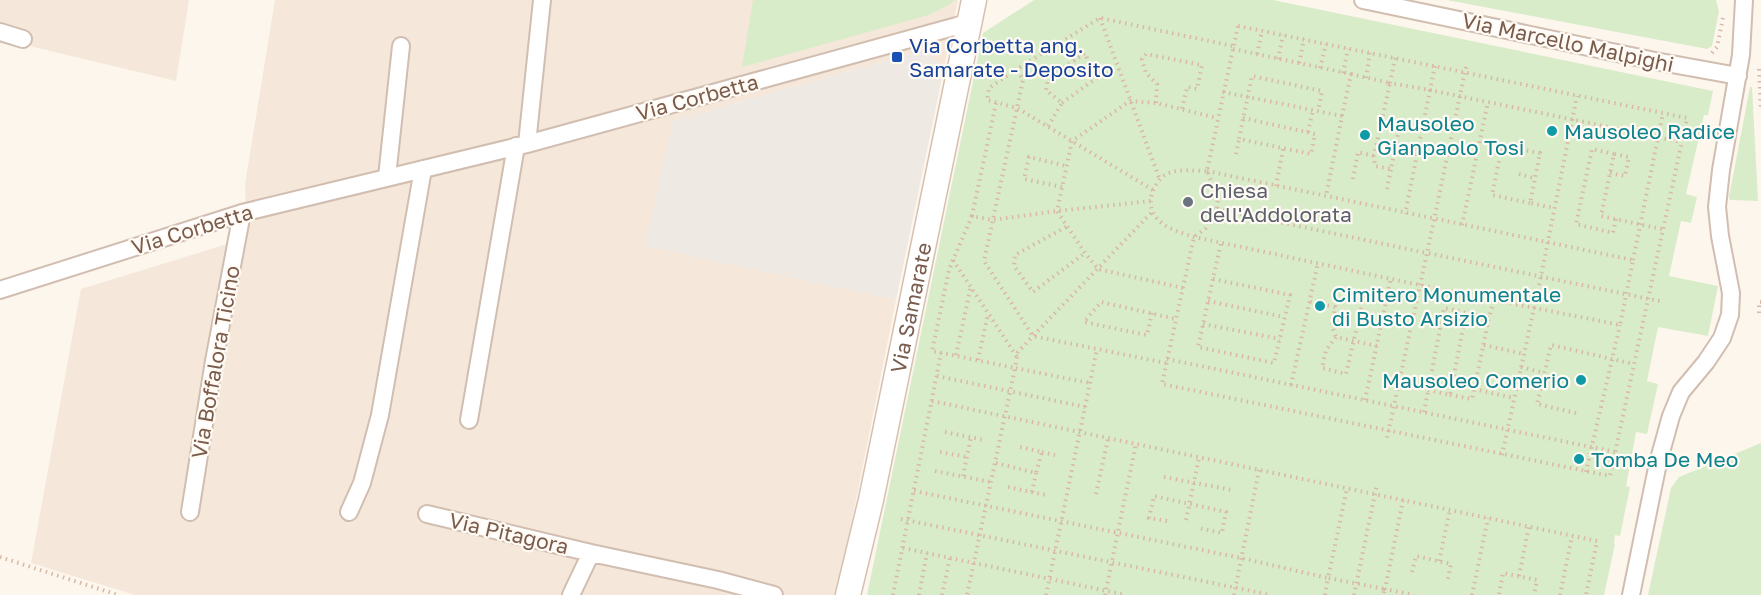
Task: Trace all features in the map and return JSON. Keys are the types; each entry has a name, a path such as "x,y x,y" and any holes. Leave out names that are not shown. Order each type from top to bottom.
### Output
{"street":[{"path":"469,420 521,145 542,0"},
{"name":"Via Marcello Malpighi","path":"1363,0 1654,61 1738,76"},
{"path":"1630,595 1658,463 1671,416 1682,392 1722,338 1730,315 1731,293 1719,236 1717,207 1721,170 1741,56 1744,0"},
{"name":"Via Corbetta","path":"0,290 242,213 521,145 957,26 972,10"},
{"name":"Via Samarate","path":"848,595 873,489 972,10"},
{"path":"0,32 23,39"},
{"path":"387,177 401,46"},
{"path":"349,513 362,483 380,415 423,169"},
{"name":"Via Boffalora Ticino","path":"190,512 214,361 242,213"},
{"name":"Via Pitagora","path":"427,514 718,580 774,595"},
{"name":"Via Pitagora","path":"571,595 591,553"}],"path":[{"path":"1707,54 1715,51 1717,47 1724,10"},
{"path":"1100,18 1160,180"},
{"path":"1153,190 1017,108 987,100 989,88 1100,18 1366,78 1681,142"},
{"path":"1238,26 1262,31 1465,70 1686,118 1610,476 1162,384 1194,237 1206,228 1217,209 1218,197 1207,171 1222,92 1238,26"},
{"path":"1257,54 1262,31"},
{"path":"1278,59 1283,35"},
{"path":"1299,63 1304,39"},
{"path":"1320,68 1326,44"},
{"path":"1343,73 1348,49"},
{"path":"1062,103 1046,90 1048,79 1085,53 1095,79"},
{"path":"1366,78 1370,53"},
{"path":"1156,103 1157,84 1146,73 1142,59 1146,54 1202,65 1197,88 1186,87 1182,109"},
{"path":"1391,169 1375,166 1374,156 1395,58"},
{"path":"1405,214 1435,66"},
{"path":"1017,69 1023,80 984,261 1033,336 1365,400 1615,452"},
{"path":"1759,69 1761,110"},
{"path":"1048,126 1062,103 1095,79 1119,70"},
{"path":"1387,438 1465,70"},
{"path":"1326,196 1351,74"},
{"path":"1236,154 1252,76 1322,91 1308,132"},
{"path":"1222,92 1342,116"},
{"path":"1502,455 1577,96"},
{"path":"1183,288 1098,269 1085,254 1057,211 1066,166 1072,141 1131,101 1156,103 1217,118"},
{"path":"1462,225 1488,102"},
{"path":"996,103 972,216 949,270 932,351 1090,383"},
{"path":"1586,472 1620,325 1663,113"},
{"path":"1239,139 1311,154 1315,134 1243,118"},
{"path":"1386,189 1399,129"},
{"path":"1530,203 1539,153 1502,146 1492,195 1530,203 1554,208"},
{"path":"1276,186 1283,148"},
{"path":"1610,173 1625,176 1629,157 1592,149 1576,224 1613,233 1616,219"},
{"path":"1353,178 1358,153 1374,156"},
{"path":"1614,154 1601,216 1662,229"},
{"path":"1062,186 1024,178 1029,158 1066,166"},
{"path":"1620,325 1194,237 1162,225 1152,212 1153,190 1165,175 1172,172 1207,171 1633,260"},
{"path":"1519,174 1534,178"},
{"path":"972,216 992,220 1151,201"},
{"path":"1217,209 1664,302"},
{"path":"967,595 1018,352 1152,212"},
{"path":"1066,227 1015,255 1014,266 1033,292 1085,254"},
{"path":"1213,279 1290,295 1274,363 1198,347 1221,242"},
{"path":"953,260 1017,357"},
{"path":"1292,386 1318,263"},
{"path":"1365,400 1391,278"},
{"path":"956,355 971,285"},
{"path":"1336,337 1326,350 1322,368 1346,374 1364,296"},
{"path":"1428,390 1472,399 1494,300"},
{"path":"1208,301 1284,317"},
{"path":"1152,313 1147,335 1084,322 1101,302 1176,318"},
{"path":"1310,302 1335,307 1332,326 1336,337"},
{"path":"1760,313 1759,302 1761,302"},
{"path":"1424,412 1444,309 1489,318"},
{"path":"1450,395 1466,313"},
{"path":"978,360 989,314"},
{"path":"1203,324 1280,339"},
{"path":"1336,337 1377,346"},
{"path":"1484,345 1524,354"},
{"path":"1576,413 1537,404 1551,345 1634,364"},
{"path":"1046,595 1097,348"},
{"path":"893,595 941,353"},
{"path":"1521,367 1544,373"},
{"path":"937,376 1085,407"},
{"path":"1474,389 1514,398"},
{"path":"932,401 1597,541 1586,595"},
{"path":"945,432 984,440"},
{"path":"963,476 971,437"},
{"path":"1096,494 1108,439"},
{"path":"1106,593 1136,444"},
{"path":"1016,446 1055,455"},
{"path":"940,452 967,457"},
{"path":"1032,492 1042,452"},
{"path":"1186,520 1199,458"},
{"path":"996,463 1036,473"},
{"path":"1234,595 1259,470"},
{"path":"935,471 991,482"},
{"path":"1164,477 1232,490"},
{"path":"1354,595 1377,484"},
{"path":"1008,487 1046,495"},
{"path":"1325,595 1347,488"},
{"path":"914,491 1414,595"},
{"path":"1167,521 1149,518 1154,496 1226,512 1222,533 1198,528"},
{"path":"1383,595 1403,500"},
{"path":"1439,561 1450,510"},
{"path":"1472,595 1488,518"},
{"path":"901,519 1271,595"},
{"path":"1519,576 1529,526"},
{"path":"1560,595 1572,536"},
{"path":"903,548 1106,593 1126,595"},
{"path":"919,595 927,553"},
{"path":"1413,572 1416,556 1451,564 1448,583"},
{"path":"0,557 118,595"},
{"path":"942,595 950,558"},
{"path":"1499,594 1503,573 1537,580 1534,595"}],"shaded area":[{"path":"0,0 189,0 176,81 0,39"},
{"path":"275,0 958,0 944,68 924,50 673,121 646,245 896,300 837,595 135,595 31,563 81,289 247,238 245,184"},
{"path":"924,50 944,68 896,300 645,246 673,121"}],"green space":[{"path":"753,0 955,0 929,15 742,67"},
{"name":"Cimitero Monumentale di Busto Arsizio","path":"1034,0 1273,0 1713,91 1708,115 1704,115 1686,194 1697,197 1691,223 1681,221 1669,276 1718,286 1708,336 1658,327 1647,381 1658,384 1647,434 1636,432 1626,486 1630,487 1620,536 1615,535 1604,595 867,595 983,33"},
{"path":"1447,0 1716,0 1719,11 1712,46 1707,49"},
{"path":"1750,87 1752,87 1758,201 1730,200 1729,197"},
{"path":"1761,443 1761,595 1648,595 1671,488 1679,477"}],"place":[{"name":"Via Corbetta ang. Samarate - Deposito","path":"897,57"},
{"name":"Mausoleo Radice","path":"1552,131"},
{"name":"Mausoleo Gianpaolo Tosi","path":"1365,135"},
{"name":"Chiesa dell'Addolorata","path":"1188,202"},
{"name":"Cimitero Monumentale di Busto Arsizio","path":"1320,306"},
{"name":"Mausoleo Comerio","path":"1581,380"},
{"name":"Tomba De Meo","path":"1579,459"}]}
